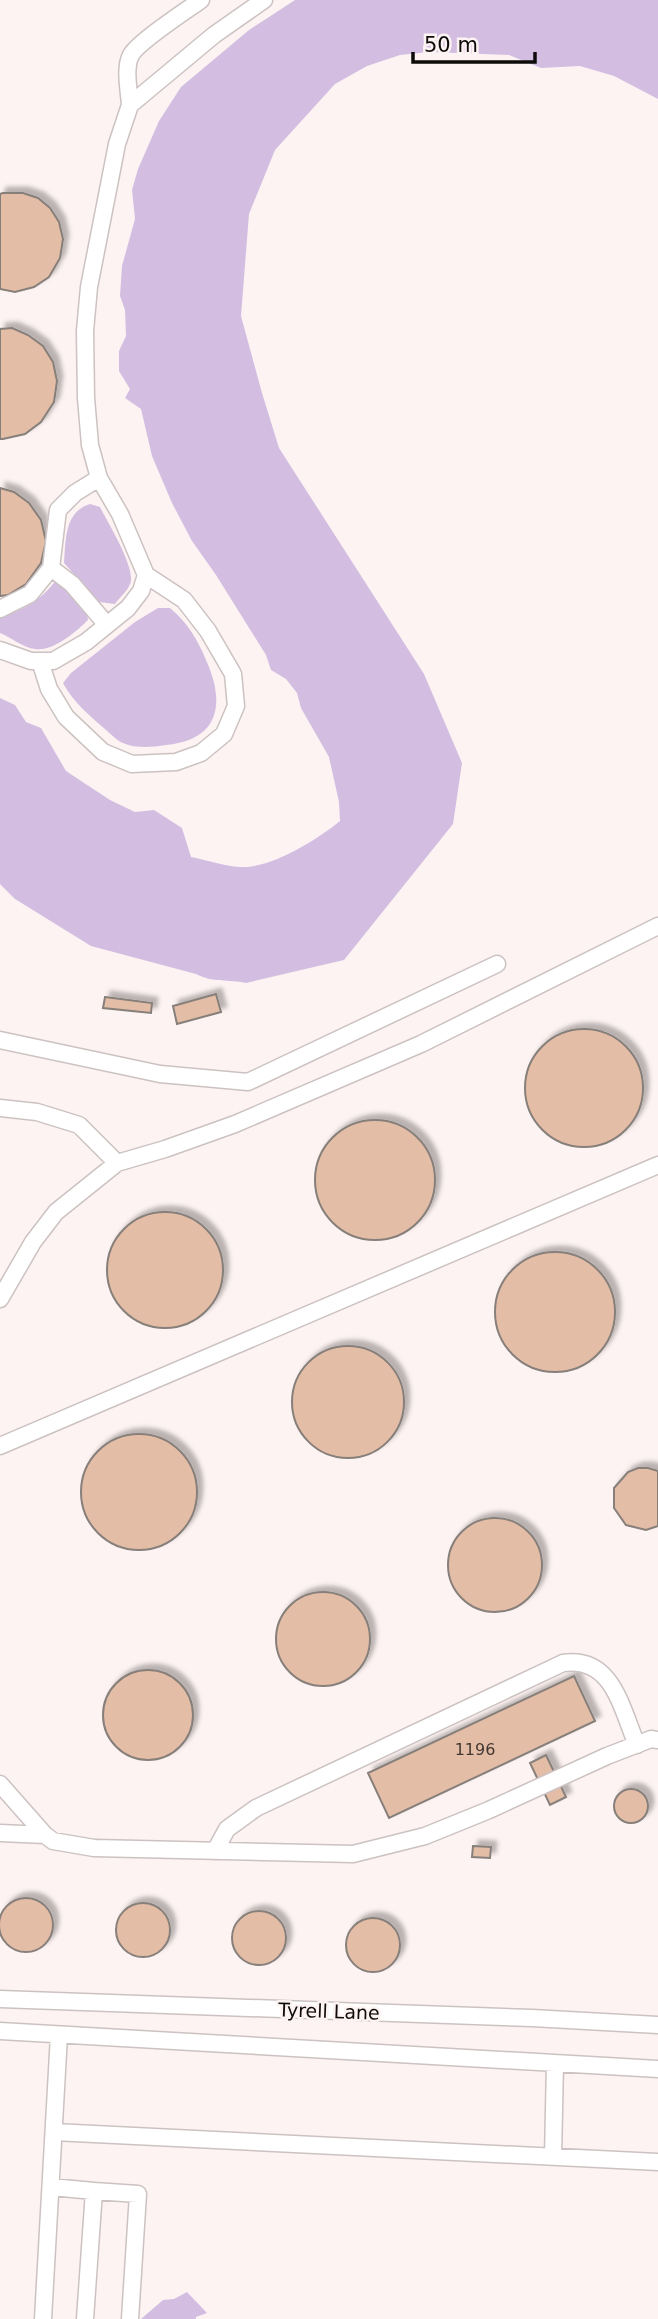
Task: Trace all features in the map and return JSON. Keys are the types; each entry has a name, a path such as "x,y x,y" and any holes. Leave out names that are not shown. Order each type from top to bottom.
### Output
{"lane":[{"path":"40,661 49,689 66,717 103,752 132,764 176,762 201,753 224,734 236,706 233,674 208,631 184,600 146,575 120,514 99,478 90,445 86,398 85,331 89,287 114,157 130,104 128,71 131,54 201,0"},
{"path":"130,104 214,35 264,0"},
{"path":"0,609 30,594 51,568 58,510 75,493 99,478"},
{"path":"51,568 72,584 107,625"},
{"path":"0,650 32,661 53,661 86,642 128,608 141,591 146,575"},
{"path":"0,1299 33,1242 56,1212 117,1163 235,1124 421,1044 658,926"},
{"path":"0,1040 160,1074 248,1082 497,964"},
{"path":"0,1108 37,1112 79,1125 117,1163"},
{"path":"0,1446 658,1165"},
{"path":"215,1851 227,1829 256,1808 563,1663 577,1661 594,1666 609,1679 637,1745"},
{"path":"0,1784 45,1835 54,1841 94,1847 353,1854 425,1836 607,1756 658,1740"},
{"path":"0,1833 45,1835"},
{"name":"Tyrell Lane","path":"0,1998 658,2025"},
{"path":"0,2031 658,2069"},
{"path":"43,2319 59,2035"},
{"path":"553,2157 555,2063"},
{"path":"54,2132 658,2162"},
{"path":"51,2187 138,2194 130,2319"},
{"path":"85,2319 94,2190"}],"shaded area":[{"path":"295,0 658,0 658,99 614,76 580,66 541,68 509,55 429,52 400,55 367,66 335,84 275,150 249,214 241,316 262,393 279,448 424,674 462,763 453,824 344,960 246,983 208,979 91,946 15,899 0,884 0,698 15,705 26,722 41,728 66,771 110,800 135,812 154,810 182,828 191,857 240,867 266,863 307,844 340,821 339,802 329,757 301,708 297,693 286,679 271,670 266,655 192,541 152,456 141,409 125,398 130,389 119,371 119,351 126,336 125,310 120,296 122,266 135,219 132,190 159,121 181,87 249,30"},
{"path":"90,504 100,507 131,573 130,584 115,604 99,602 64,563 66,536 71,520 75,513"},
{"path":"57,579 86,608 88,620 83,625 64,640 42,649 26,647 0,633 0,616 32,603"},
{"path":"158,608 170,608 196,638 212,676 216,705 207,728 197,736 184,742 166,745 134,746 119,741 94,719 77,703 63,683 71,673 135,622"},
{"path":"187,2292 207,2313 196,2319 141,2319 163,2300 174,2299"}],"building":[{"path":"23,193 38,198 50,208 59,222 63,239 60,258 49,277 34,287 15,292 0,289 0,194"},
{"path":"12,328 43,346 53,362 57,381 54,402 41,422 25,434 0,439 0,329"},
{"path":"0,488 14,492 29,503 41,520 46,541 41,563 26,584 8,595 0,596"},
{"path":"216,994 221,1012 177,1024 173,1006"},
{"path":"105,997 152,1003 151,1013 103,1008"},
{"path":"584,1029 607,1034 626,1046 638,1065 643,1088 638,1111 626,1130 607,1142 584,1147 561,1142 542,1130 530,1111 525,1088 530,1065 542,1046 561,1034"},
{"path":"375,1120 398,1125 417,1138 430,1157 435,1180 430,1203 417,1222 398,1235 375,1240 352,1235 333,1222 320,1203 315,1180 320,1157 333,1138 352,1125"},
{"path":"165,1212 187,1216 206,1229 219,1248 223,1270 219,1292 206,1311 187,1324 165,1328 143,1324 124,1311 111,1292 107,1270 111,1248 124,1229 143,1216"},
{"path":"555,1252 578,1257 597,1270 610,1289 615,1312 610,1335 597,1354 578,1367 555,1372 532,1367 513,1354 500,1335 495,1312 500,1289 513,1270 532,1257"},
{"path":"348,1346 369,1350 387,1363 400,1381 404,1402 400,1423 387,1441 369,1454 348,1458 327,1454 309,1441 296,1423 292,1402 296,1381 309,1363 327,1350"},
{"path":"139,1434 161,1438 180,1451 193,1470 197,1492 193,1514 180,1533 161,1546 139,1550 117,1546 98,1533 85,1514 81,1492 85,1470 98,1451 117,1438"},
{"path":"638,1468 658,1471 658,1526 646,1530 626,1525 614,1508 614,1488 628,1472"},
{"path":"495,1518 513,1522 528,1532 538,1547 542,1565 538,1583 528,1598 513,1608 495,1612 477,1608 462,1598 452,1583 448,1565 452,1547 462,1532 477,1522"},
{"path":"323,1592 341,1596 356,1606 366,1621 370,1639 366,1657 356,1672 341,1682 323,1686 305,1682 290,1672 280,1657 276,1639 280,1621 290,1606 305,1596"},
{"path":"148,1670 165,1674 180,1683 189,1698 193,1715 189,1732 180,1747 165,1756 148,1760 131,1756 116,1747 107,1732 103,1715 107,1698 116,1683 131,1674"},
{"path":"574,1676 595,1721 389,1818 368,1773"},
{"path":"546,1755 566,1797 550,1805 530,1763"},
{"path":"631,1789 643,1794 648,1806 643,1818 631,1823 619,1818 614,1806 619,1794"},
{"path":"473,1846 491,1847 490,1858 472,1857"},
{"path":"26,1898 45,1906 53,1925 45,1944 26,1952 7,1944 -1,1925 7,1906"},
{"path":"143,1903 162,1911 170,1930 162,1949 143,1957 124,1949 116,1930 124,1911"},
{"path":"259,1911 278,1919 286,1938 278,1957 259,1965 240,1957 232,1938 240,1919"},
{"path":"373,1918 392,1926 400,1945 392,1964 373,1972 354,1964 346,1945 354,1926"}]}
